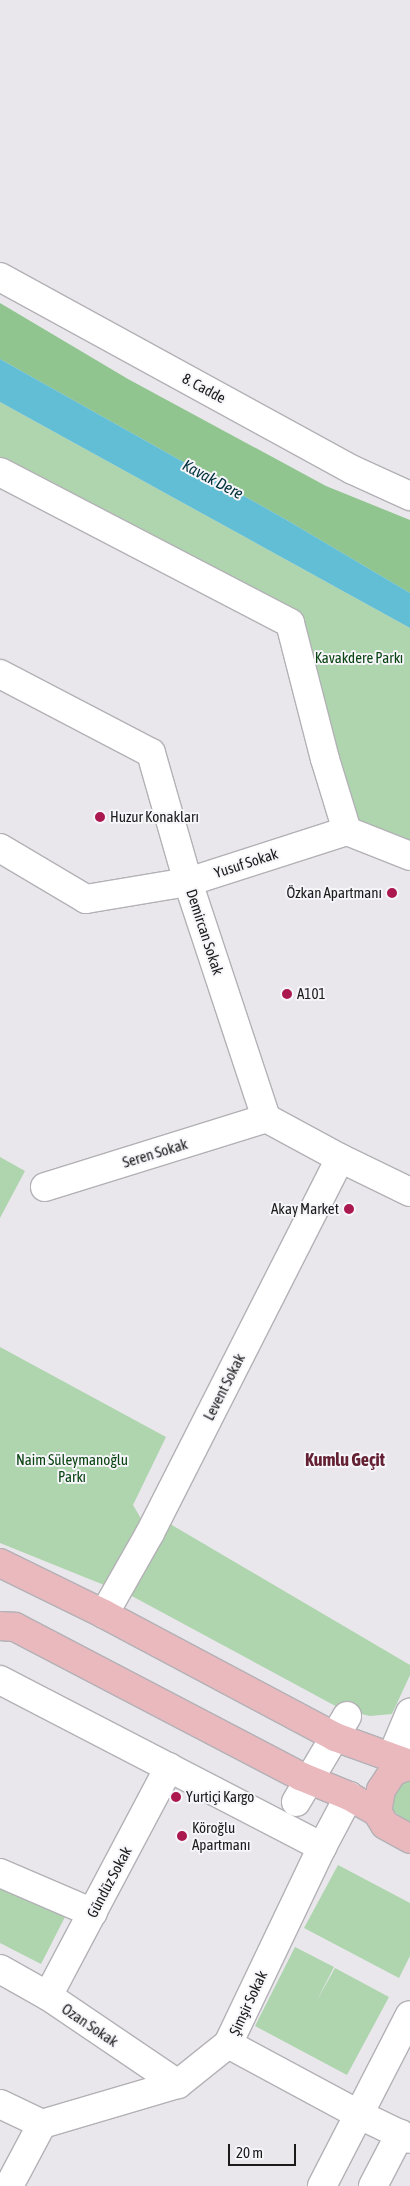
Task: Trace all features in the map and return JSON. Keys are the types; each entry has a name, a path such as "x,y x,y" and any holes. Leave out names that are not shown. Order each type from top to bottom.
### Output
{"main road":[{"path":"0,1563 341,1727 404,1762 401,1768 392,1773 381,1790 377,1812"},
{"path":"0,1626 15,1627 302,1791 350,1796 377,1812 385,1824 410,1840"}],"street":[{"name":"8. Cadde","path":"0,277 353,470 410,496"},
{"path":"0,472 290,623 325,759 347,831 410,856"},
{"name":"Demircan Sokak","path":"0,674 151,752 188,882 266,1118"},
{"name":"Yusuf Sokak","path":"0,848 86,898 188,882 347,831"},
{"path":"266,1118 340,1158 410,1192"},
{"name":"Seren Sokak","path":"45,1187 266,1118"},
{"name":"Levent Sokak","path":"104,1614 150,1533 340,1158"},
{"path":"0,1680 322,1846"},
{"path":"404,1762 410,1714"},
{"path":"302,1791 341,1727"},
{"name":"Gündüz Sokak","path":"48,1996 169,1767"},
{"name":"Şimşir Sokak","path":"42,2124 178,2084 228,2044 322,1846 350,1796"},
{"path":"0,1873 93,1914"},
{"name":"Ozan Sokak","path":"0,1969 48,1996 178,2084"},
{"path":"322,2186 410,2016"},
{"path":"228,2044 405,2137 373,2186"},
{"path":"0,2104 42,2124 9,2186"}],"green space":[{"path":"0,303 128,379 326,486 410,520 410,593 285,519 0,359"},
{"name":"Kavakdere Parkı","path":"0,402 410,628 410,847 354,827 295,618 0,464"},
{"path":"0,1157 25,1171 0,1218"},
{"name":"Naim Süleymanoğlu Parkı","path":"0,1347 166,1437 133,1505 143,1522 104,1585 0,1543"},
{"path":"165,1521 410,1665 410,1675 392,1714 370,1716 341,1709 130,1595 130,1584"},
{"path":"404,1780 410,1780 410,1825 390,1808 392,1788"},
{"path":"338,1865 410,1903 410,1956 399,1978 304,1928"},
{"path":"0,1886 66,1915 41,1964 0,1943"},
{"path":"295,1947 334,1967 316,2002 335,1968 389,1997 347,2075 255,2026"}],"water":[{"name":"Kavak Dere","path":"0,359 285,519 410,593 410,628 0,402"}],"place":[{"name":"Huzur Konakları","path":"100,817"},
{"name":"Özkan Apartmanı","path":"392,893"},
{"name":"A101","path":"287,994"},
{"name":"Akay Market","path":"349,1209"},
{"name":"Yurtiçi Kargo","path":"176,1797"},
{"name":"Köroğlu Apartmanı","path":"182,1836"}],"district":[{"name":"Kumlu Geçit","path":"345,1460"}]}
